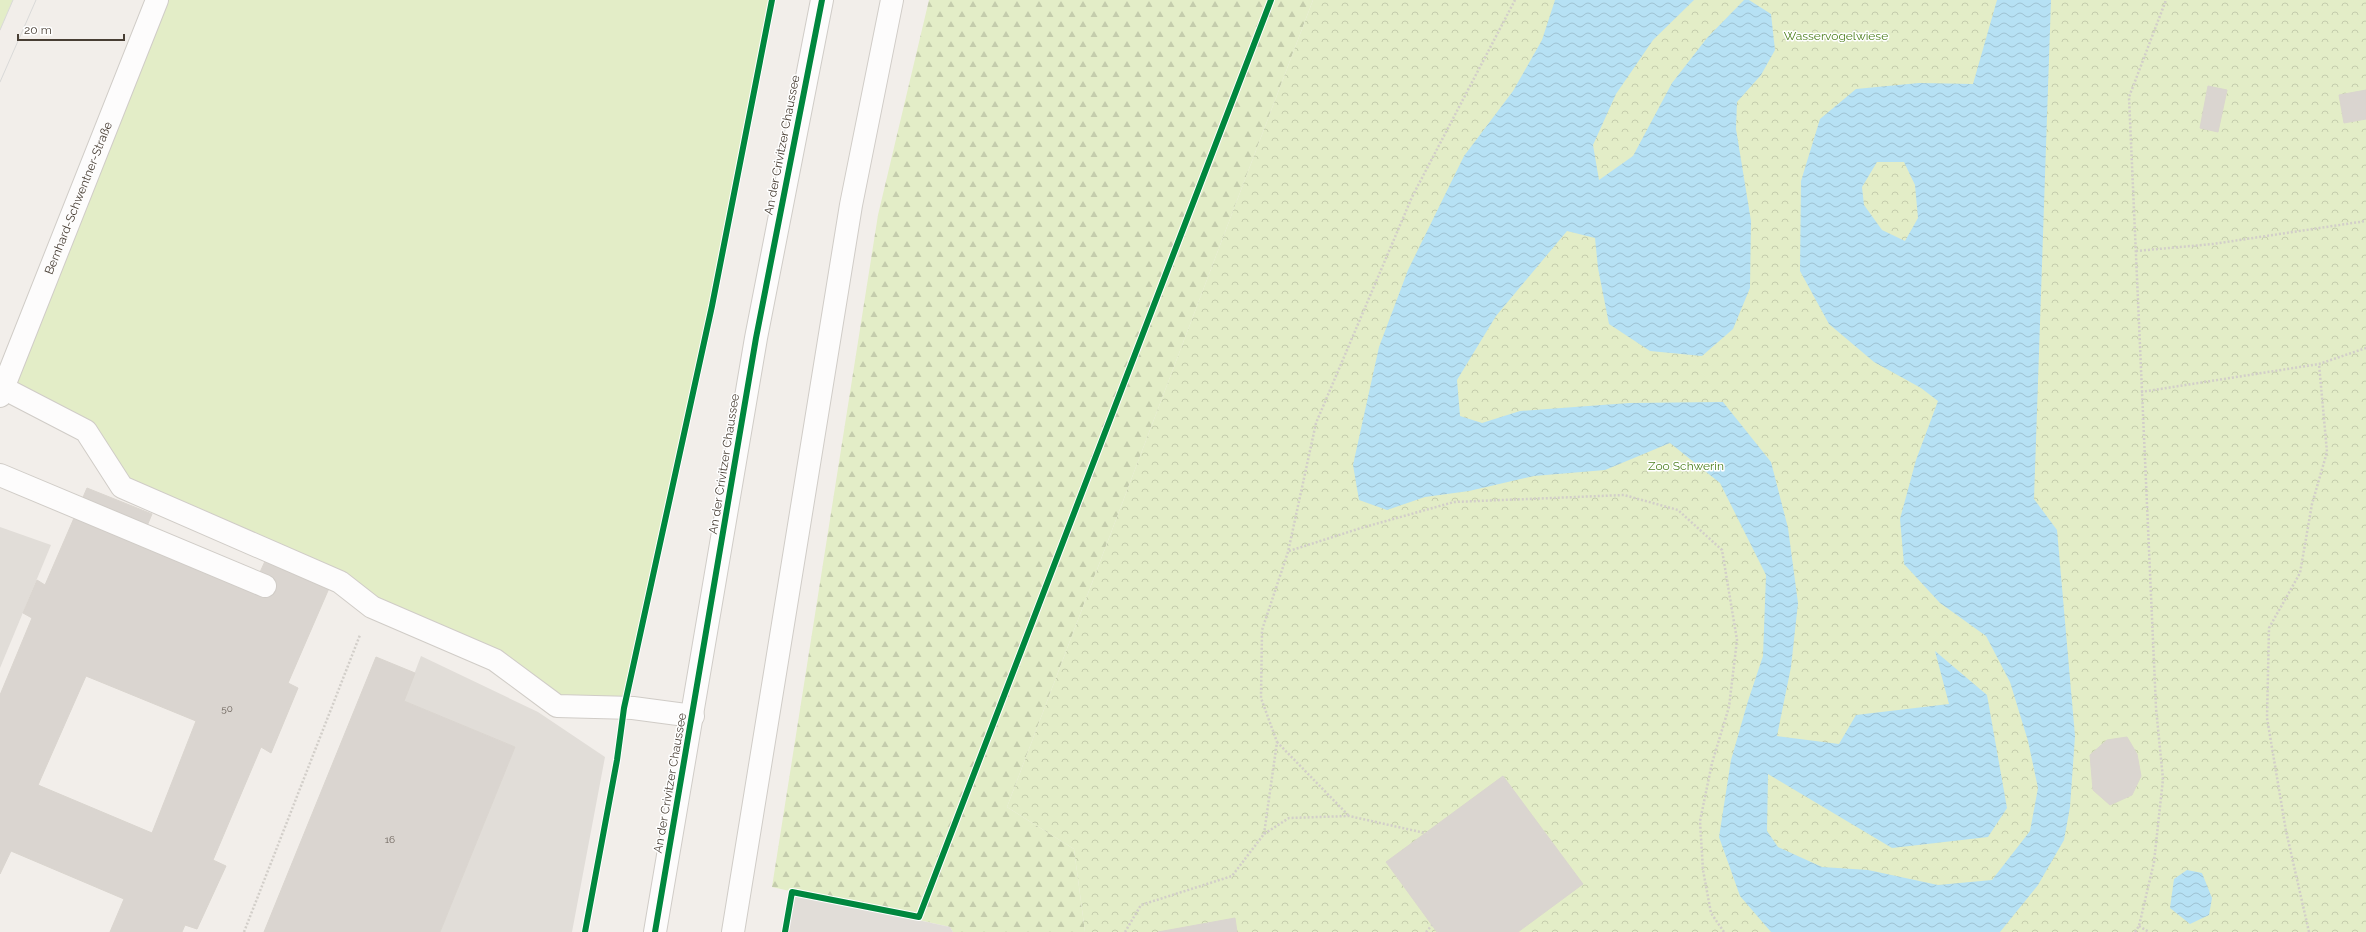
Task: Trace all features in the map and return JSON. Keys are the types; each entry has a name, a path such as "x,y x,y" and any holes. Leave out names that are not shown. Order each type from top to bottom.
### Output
{"street":[{"name":"Bernhard-Schwentner-Straße","path":"2,392 157,0"},
{"name":"An der Crivitzer Chaussee","path":"655,932 693,716 756,338 822,0"},
{"path":"733,932 851,205 892,0"},
{"path":"2,392 86,430 122,487 340,582 372,607 495,660 557,706 633,708 693,716"},
{"path":"0,476 265,586"}],"path":[{"path":"1349,816 1277,742 1261,698 1262,630 1288,552 1316,422 1412,197 1514,0"},
{"path":"2135,932 2139,926 2154,862 2163,780 2156,708 2129,97 2166,0"},
{"path":"2136,251 2213,244 2366,221"},
{"path":"2141,392 2319,364 2366,348"},
{"path":"2309,932 2286,831 2267,710 2269,628 2300,573 2312,504 2327,452 2319,364"},
{"path":"1288,552 1361,528 1454,502 1624,495 1678,510 1722,550 1737,640 1728,707 1712,763 1700,821 1703,870 1710,913 1724,932"},
{"path":"244,932 372,607"},
{"path":"1264,834 1277,742"},
{"path":"1125,932 1141,905 1232,876 1264,834 1289,818 1349,816 1425,833"},
{"path":"1426,932 1432,925"},
{"path":"2139,926 2149,932"}],"green space":[{"path":"0,0 13,0 0,30"},
{"path":"157,0 772,0 712,306 624,708 557,706 495,660 122,487 86,431 3,388"},
{"path":"929,0 1313,0 1007,807 1074,849 1085,932 953,932 950,927 772,887 878,215"},
{"name":"Zoo Schwerin","path":"1313,0 2366,0 2366,932 1085,932 1074,849 1007,807"}],"shaded area":[{"path":"0,527 51,545 0,668"},
{"path":"421,656 538,712 605,757 572,932 440,932 515,747 404,701"},
{"path":"793,893 950,927 953,932 786,932"}],"water":[{"path":"1555,0 1694,0 1653,40 1616,94 1593,145 1599,180 1633,156 1672,83 1707,38 1744,0 1749,0 1771,14 1775,50 1761,75 1737,102 1736,129 1751,221 1750,288 1733,329 1702,356 1650,351 1609,324 1598,268 1595,238 1567,231 1496,316 1457,380 1460,416 1482,423 1520,411 1629,403 1723,402 1771,462 1788,528 1798,603 1791,667 1777,736 1839,744 1856,715 1949,704 1935,651 1987,695 2007,808 1988,837 1892,848 1768,774 1767,831 1778,847 1822,867 1868,870 1938,885 1992,880 2030,831 2038,788 2028,741 2010,682 1986,636 1940,603 1904,564 1900,519 1916,460 1938,401 1921,388 1874,362 1829,324 1800,271 1801,181 1820,119 1856,89 1919,83 1973,84 1997,0 2051,0 2034,499 2057,530 2075,736 2070,807 2064,840 2038,885 2000,932 1771,932 1740,896 1719,837 1731,760 1763,656 1766,575 1720,483 1670,443 1605,470 1534,476 1469,491 1425,497 1387,510 1359,500 1353,465 1379,347 1408,270 1464,156 1513,91 1542,40","holes":["1877,162 1904,162 1915,185 1918,218 1905,241 1882,230 1864,205 1862,187"]},
{"path":"2187,870 2202,873 2212,898 2209,915 2190,924 2170,908 2174,879"}],"building":[{"path":"2208,86 2227,90 2218,132 2200,128"},
{"path":"2366,90 2366,119 2344,123 2339,95"},
{"path":"87,488 152,514 139,545 251,592 266,559 330,586 288,683 298,688 271,753 261,747 213,860 226,866 197,929 185,925 182,932 110,932 124,899 11,851 0,874 0,695 32,618 23,613 37,580 45,585","holes":["86,676 196,721 152,833 38,785"]},
{"path":"376,657 415,673 404,701 515,747 440,932 264,932"},
{"path":"2127,737 2137,754 2141,776 2132,795 2110,805 2093,790 2090,755 2107,740"},
{"path":"1503,776 1583,884 1518,932 1437,932 1386,862"},
{"path":"1235,918 1237,932 1158,932"}],"tram line":[{"path":"0,30 13,0"},
{"path":"0,82 36,0"}],"cycle path":[{"path":"585,932 617,760 624,708 712,306 772,0"},
{"path":"655,932 756,338 822,0"},
{"path":"785,932 792,892 919,917 1271,0"}],"park label":[{"name":"Wasservogelwiese","path":"1836,36"}]}
